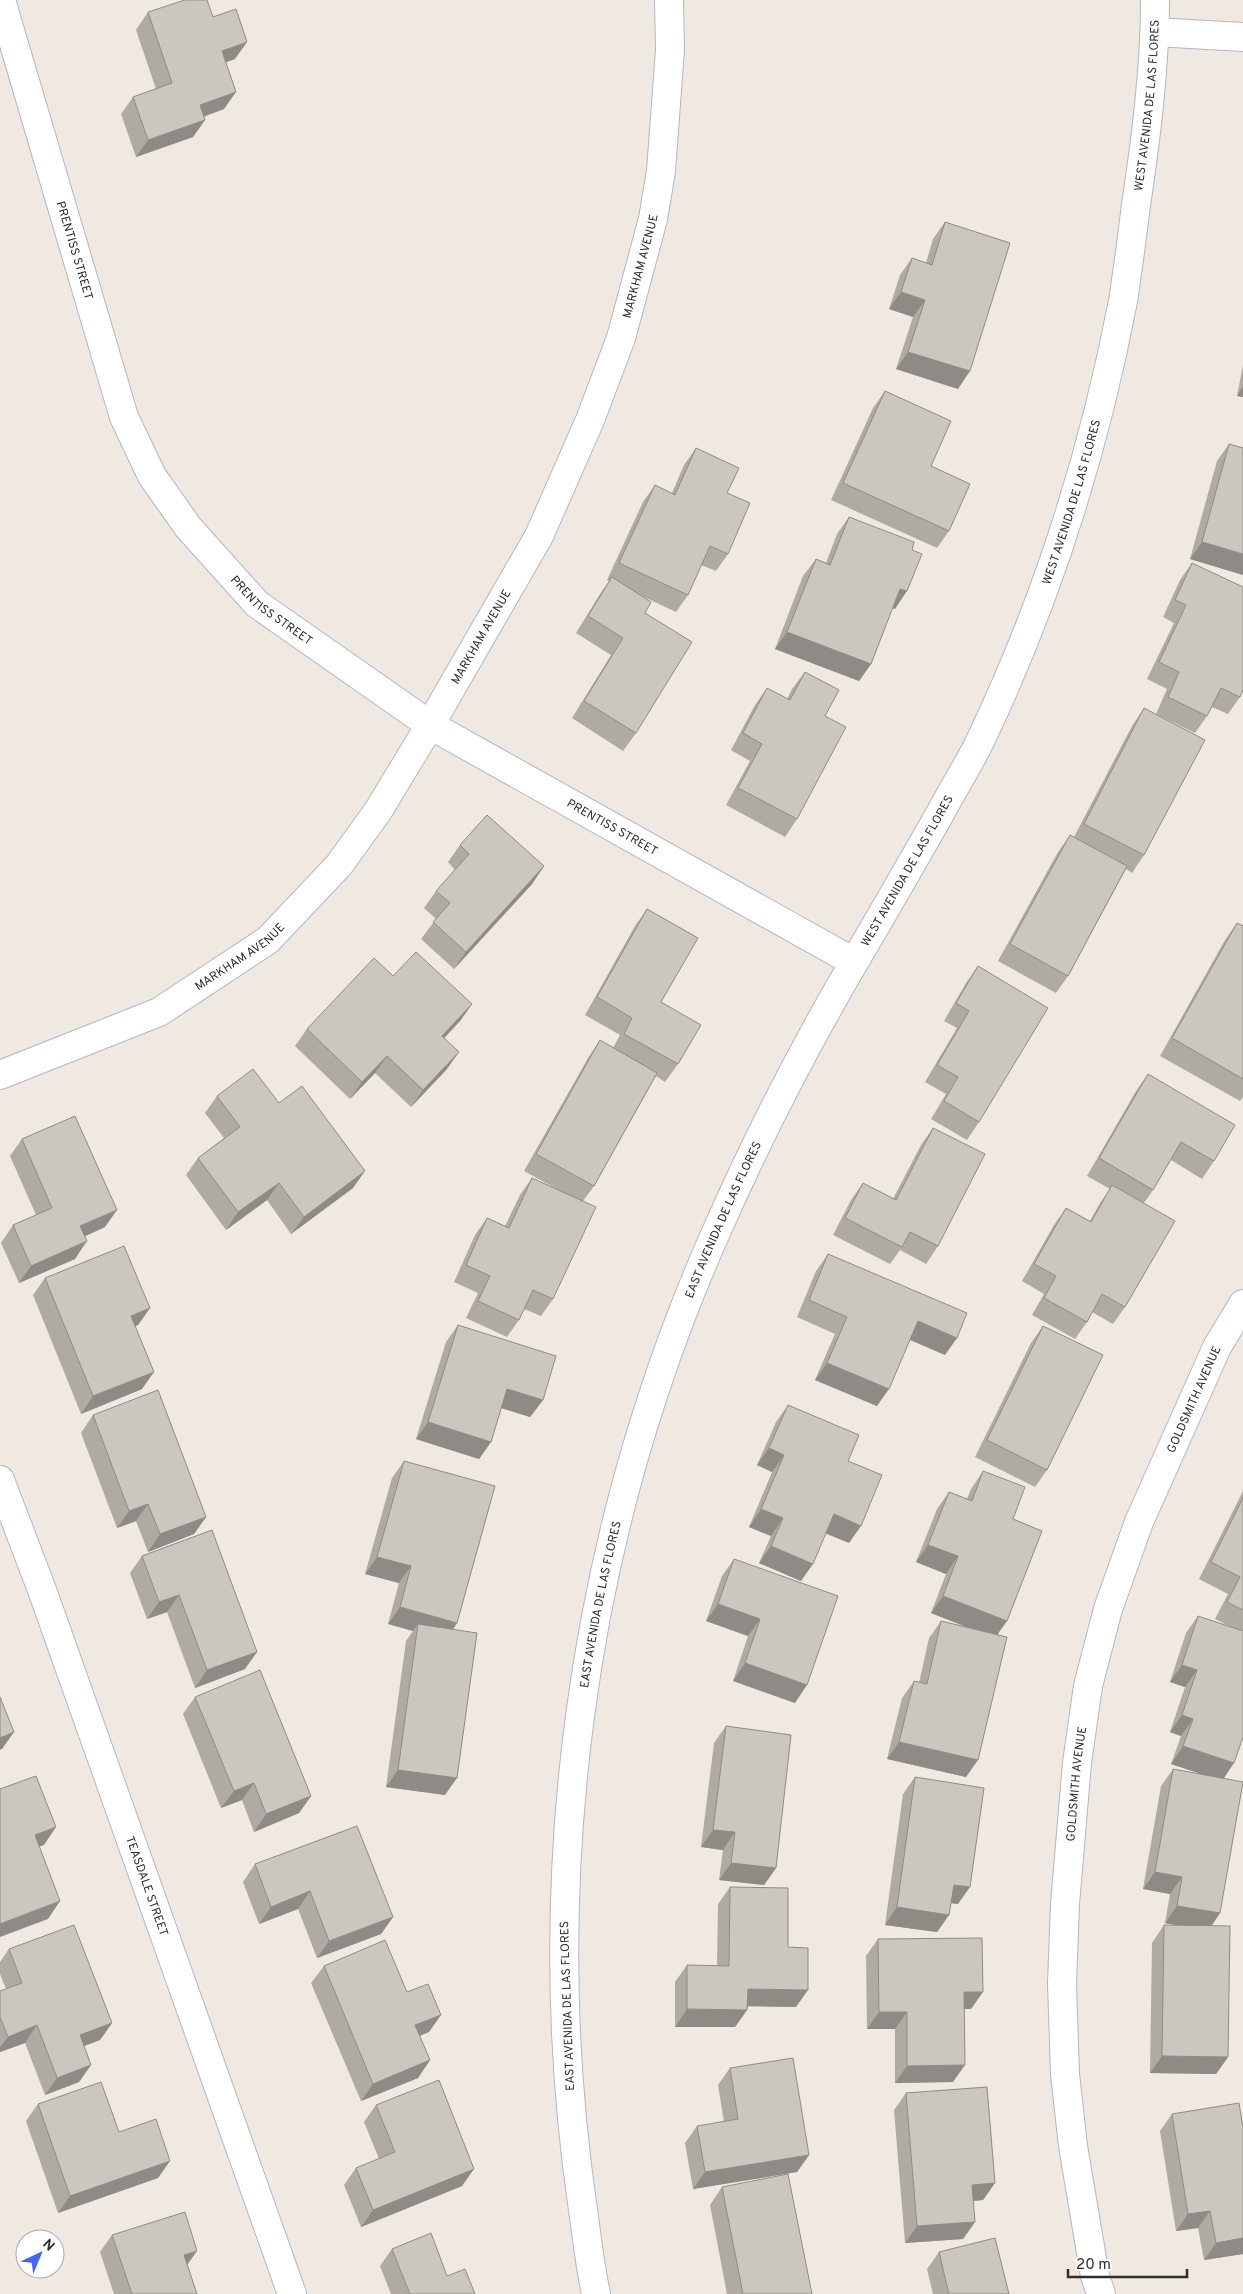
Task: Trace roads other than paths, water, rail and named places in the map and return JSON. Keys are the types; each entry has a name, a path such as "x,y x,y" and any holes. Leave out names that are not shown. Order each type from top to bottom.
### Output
{"street":[{"name":"PRENTISS STREET","path":"1,0 124,417 152,476 188,527 257,604 430,725 854,962"},
{"name":"MARKHAM AVENUE","path":"0,1075 159,1012 268,940 338,865 378,811 539,536 590,420 621,338 653,219 661,171 670,50 669,0"},
{"name":"WEST AVENIDA DE LAS FLORES","path":"854,962 885,912 980,741 1055,564 1073,507 1106,379 1124,295 1141,171 1155,32 1155,0"},
{"path":"1155,32 1243,37"},
{"name":"EAST AVENIDA DE LAS FLORES","path":"596,2294 574,2149 566,2037 563,1942 573,1777 587,1663 612,1540 640,1440 670,1344 713,1239 776,1104 854,962"},
{"name":"GOLDSMITH AVENUE","path":"1101,2294 1095,2276 1073,2146 1065,2074 1062,1984 1064,1904 1080,1744 1088,1686 1108,1609 1139,1522 1217,1347 1243,1304"},
{"name":"TEASDALE STREET","path":"0,1480 48,1609 292,2294"}]}
